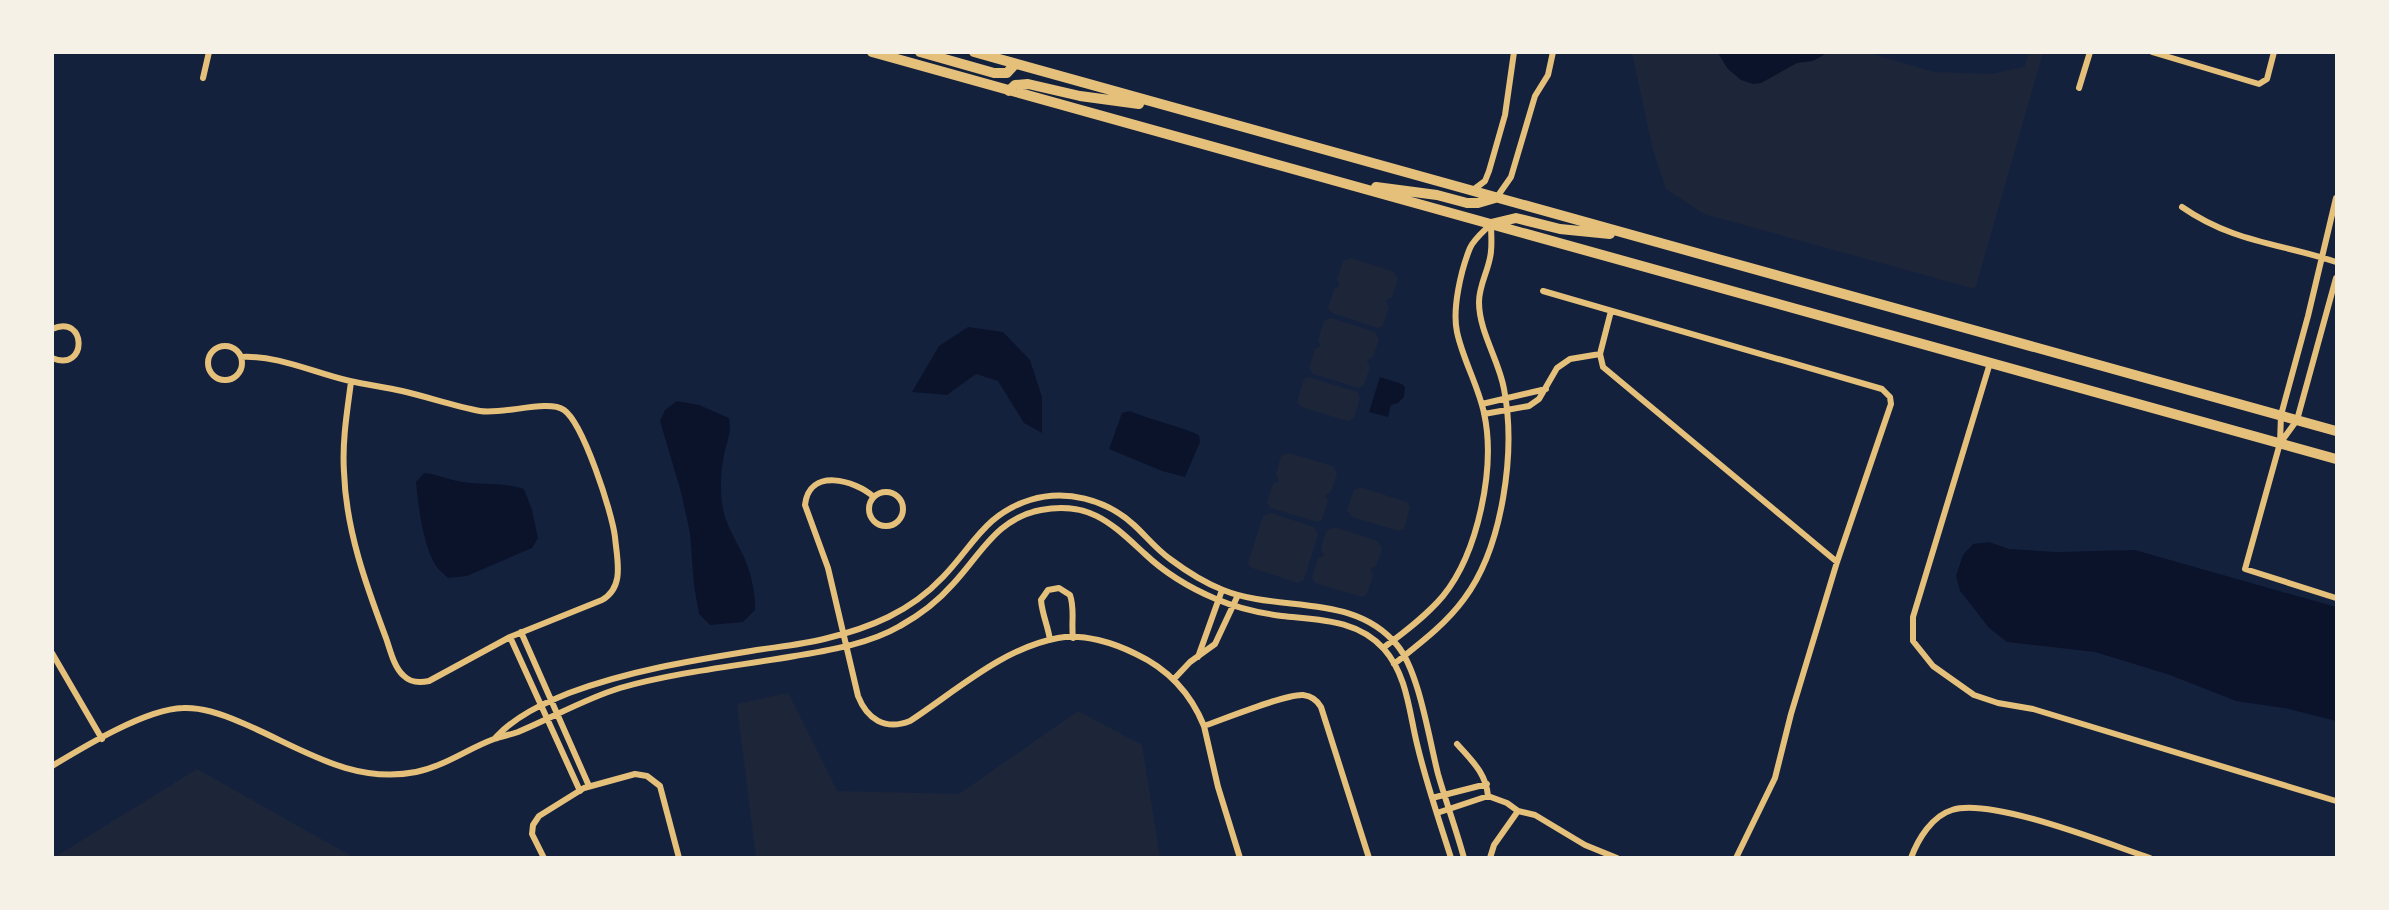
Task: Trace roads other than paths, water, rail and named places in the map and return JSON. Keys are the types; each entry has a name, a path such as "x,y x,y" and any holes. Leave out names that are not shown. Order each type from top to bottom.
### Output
{"main road":[{"path":"872,52 2336,459"},
{"path":"920,52 994,73 1007,73 1015,64"},
{"path":"974,52 2336,431"},
{"path":"1009,91 1015,85 1028,83 1080,96 1174,108"},
{"path":"1341,182 1437,195 1467,204 1497,197"},
{"path":"1491,224 1516,218 1560,229 1634,235"}],"street":[{"path":"203,78 209,52"},
{"path":"1473,190 1485,181 1489,172 1505,115 1514,52"},
{"path":"1497,197 1511,177 1535,96 1548,75 1553,52"},
{"path":"2079,88 2090,52"},
{"path":"2152,52 2259,84 2267,79 2274,52"},
{"path":"2336,198 2281,415 2280,443 2245,569 2336,598"},
{"path":"2182,207 2204,223 2228,232 2336,262"},
{"path":"1394,664 1442,625 1465,598 1479,574 1490,545 1505,478 1510,438 1508,410 1481,318 1479,301 1492,252 1491,224"},
{"path":"1383,648 1425,615 1444,595 1458,575 1471,546 1487,466 1487,429 1482,404 1461,345 1455,314 1471,246 1491,224"},
{"path":"2280,443 2297,420 2336,278"},
{"path":"1544,291 1882,389 1890,397 1891,404 1837,562 1791,714 1775,778 1736,858"},
{"path":"1611,311 1600,354 1603,367 1837,562"},
{"path":"52,329 59,326 70,327 78,335 79,341 77,352 73,356 62,360 52,358"},
{"path":"229,346 239,352 241,358 239,373 230,379 215,377 209,368 210,356 217,348 229,346"},
{"path":"1484,414 1529,406 1539,399 1557,368 1570,359 1600,354"},
{"path":"241,358 270,358 351,382 404,391 491,413 548,405 564,410 571,417 583,441 607,502 614,533 618,579 611,594 510,637 429,681 416,682 401,674 368,588 349,525 344,451 351,382"},
{"path":"1990,363 1913,617 1913,642 1933,666 1974,695 1998,703 2033,709 2336,801"},
{"path":"1482,404 1546,389"},
{"path":"874,498 860,488 830,480 813,487 806,498 807,512 828,568 862,706 874,720 893,726 910,722 1017,651 1050,640 1061,637 1100,641 1128,650 1154,663 1174,679 1194,705 1204,726 1218,787 1240,858"},
{"path":"885,492 896,495 903,505 899,521 884,526 875,522 869,507 874,498 885,492"},
{"path":"494,739 510,722 541,706 588,686 637,671 843,634 886,620 917,601 944,577 977,534 999,514 1022,503 1047,496 1082,498 1112,509 1133,524 1170,559 1222,590 1268,601 1338,610 1366,621 1388,635 1404,656 1415,680 1444,794 1464,858"},
{"path":"52,766 139,718 181,708 201,709 264,732 345,770 380,775 431,768 494,739 514,734 618,689 876,638 900,627 922,612 951,586 999,528 1014,519 1042,510 1060,508 1077,510 1105,520 1184,584 1218,600 1280,616 1337,622 1354,628 1383,648 1402,679 1432,797 1451,858"},
{"path":"1050,640 1041,600 1048,590 1059,588 1070,595 1074,607 1071,622 1073,638"},
{"path":"1198,657 1222,590"},
{"path":"1174,679 1215,644 1238,595"},
{"path":"521,632 589,786"},
{"path":"510,637 580,791"},
{"path":"52,653 102,739"},
{"path":"1204,726 1299,695 1306,695 1317,701 1325,718 1369,858"},
{"path":"1457,744 1481,771 1487,784 1488,796"},
{"path":"544,858 532,834 535,820 589,786 635,774 647,776 657,782 663,791 679,858"},
{"path":"1432,797 1487,784"},
{"path":"1437,813 1488,796 1535,816 1578,841 1617,858"},
{"path":"1911,858 1923,833 1937,819 1952,810 1982,808 2000,811 2150,858"},
{"path":"1490,858 1494,845 1518,811"}]}
